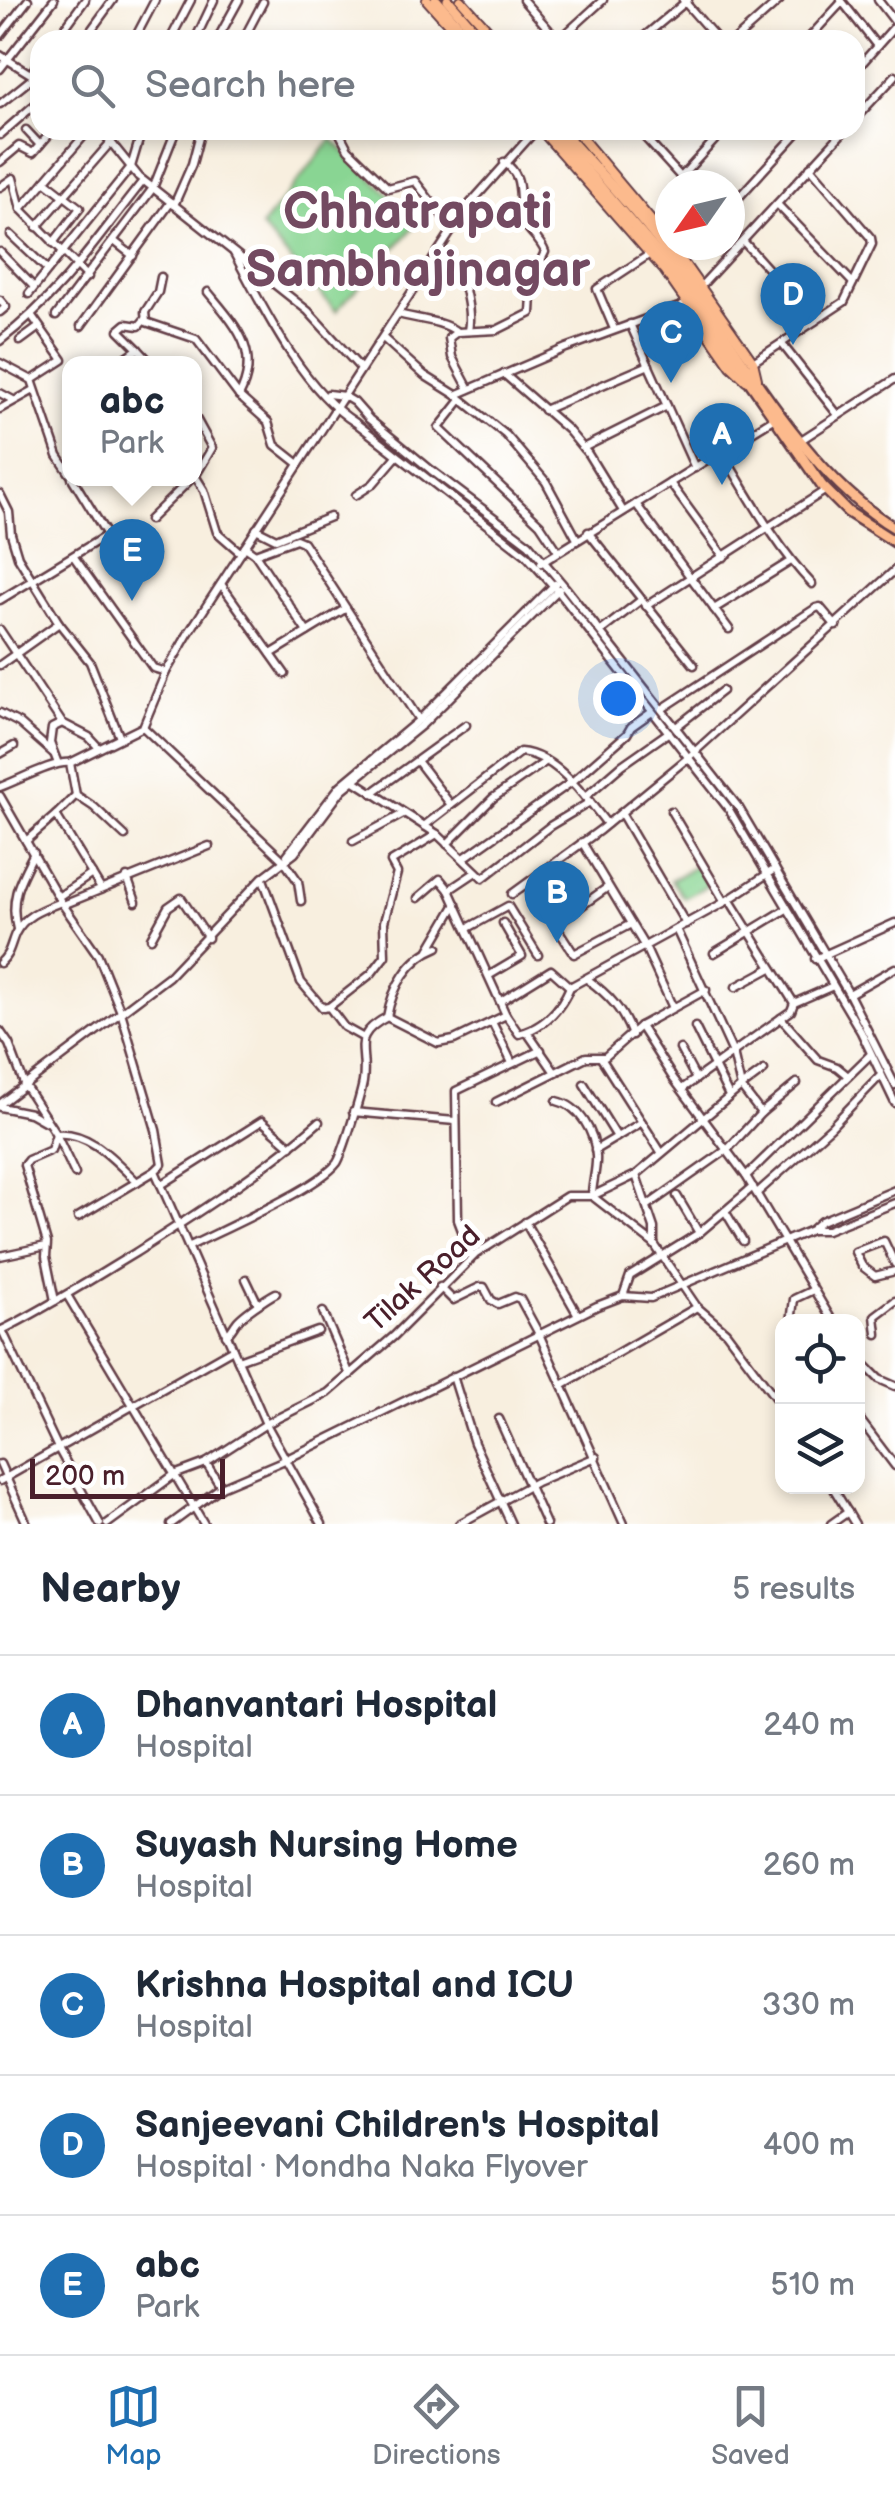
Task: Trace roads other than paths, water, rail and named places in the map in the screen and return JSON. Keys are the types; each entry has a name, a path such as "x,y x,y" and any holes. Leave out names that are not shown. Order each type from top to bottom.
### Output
{"highway":[{"path":"436,0 463,30"},
{"path":"448,0 474,30"},
{"path":"560,140 673,271 747,366"},
{"path":"570,140 672,259 747,366 773,419 826,490 848,512 895,542"},
{"path":"753,382 836,482 868,512 895,528"}],"main road":[{"path":"428,0 454,30"},
{"path":"461,0 487,30"},
{"path":"548,140 650,254 732,366 753,382"},
{"path":"583,140 655,225"},
{"path":"683,260 702,285 747,366"}],"street":[{"path":"0,36 28,0"},
{"path":"32,30 54,0"},
{"path":"63,30 85,0"},
{"path":"91,30 113,0"},
{"path":"139,30 155,0"},
{"path":"175,30 190,0"},
{"path":"200,30 214,0"},
{"path":"222,30 239,0"},
{"path":"523,0 549,30"},
{"path":"569,30 603,0"},
{"path":"746,30 780,0"},
{"path":"865,59 895,24 878,0"},
{"path":"652,30 685,1 710,30"},
{"path":"816,30 842,1 865,30"},
{"path":"248,30 263,2"},
{"path":"865,31 877,46"},
{"path":"0,68 30,32"},
{"path":"0,55 30,73"},
{"path":"865,108 895,76"},
{"path":"0,104 30,80"},
{"path":"0,135 30,109"},
{"path":"26,130 30,134"},
{"path":"36,140 40,144"},
{"path":"0,162 19,146 31,153 44,140"},
{"path":"21,210 81,140"},
{"path":"0,252 32,290 131,167 139,140"},
{"path":"56,316 153,188 172,140"},
{"path":"81,326 172,204 199,140"},
{"path":"343,140 388,188 415,181 452,230"},
{"path":"0,713 20,723 56,758 70,763 143,727 166,672 188,634 452,230 504,162 528,140"},
{"path":"647,140 675,170"},
{"path":"687,170 715,140"},
{"path":"745,190 791,140"},
{"path":"745,239 836,140"},
{"path":"37,228 111,142 153,188 308,310 361,370"},
{"path":"469,389 452,357 449,338 457,332 505,327 531,314 533,276 545,248 524,222 520,178 504,162"},
{"path":"747,366 844,302 872,244 810,168"},
{"path":"0,186 13,178 21,210 88,277"},
{"path":"0,341 37,312 78,268 144,180"},
{"path":"45,181 80,208 53,243"},
{"path":"777,204 853,283"},
{"path":"11,234 48,270"},
{"path":"114,241 133,256"},
{"path":"745,243 816,321"},
{"path":"439,251 460,267 465,299 471,310 468,330"},
{"path":"234,253 288,350 335,410 356,422 540,564"},
{"path":"614,330 597,290 650,254"},
{"path":"702,285 725,260"},
{"path":"145,356 120,330 126,324 139,326 145,319 145,312 160,289 161,277"},
{"path":"208,292 230,318 250,359 251,369 240,396"},
{"path":"0,300 6,307"},
{"path":"558,551 540,524 439,428 459,397 469,389 688,304"},
{"path":"37,312 39,327 62,357"},
{"path":"398,314 448,324 457,332"},
{"path":"145,319 152,326 196,339 240,396 268,422 273,442 299,464"},
{"path":"630,324 695,468"},
{"path":"20,341 39,327"},
{"path":"382,338 424,375 506,435 546,482 577,539"},
{"path":"782,344 838,415"},
{"path":"127,356 138,349"},
{"path":"0,363 32,380"},
{"path":"32,380 62,364"},
{"path":"544,410 649,365"},
{"path":"504,374 584,448 623,512"},
{"path":"801,440 895,379"},
{"path":"32,380 62,462"},
{"path":"0,409 34,390"},
{"path":"0,393 14,401"},
{"path":"326,394 344,396 431,470 528,544 540,564 662,709 672,730"},
{"path":"584,448 668,406"},
{"path":"540,564 773,419"},
{"path":"202,430 212,448 202,464"},
{"path":"722,452 768,529 812,584"},
{"path":"356,494 372,484 398,456"},
{"path":"670,483 724,557"},
{"path":"0,600 108,534 78,486"},
{"path":"149,520 184,486"},
{"path":"198,486 217,532 243,550 255,554 300,539 421,723"},
{"path":"600,631 826,490"},
{"path":"0,494 9,512 10,534 18,557 59,623 90,662 120,738"},
{"path":"636,504 728,629"},
{"path":"0,507 9,512"},
{"path":"256,530 276,539 330,518"},
{"path":"0,532 11,524"},
{"path":"588,532 694,666"},
{"path":"255,554 307,632"},
{"path":"74,558 153,668 166,672"},
{"path":"714,609 791,561"},
{"path":"512,894 608,824 692,754 895,570"},
{"path":"221,584 284,674"},
{"path":"558,585 652,712 739,808 847,991 895,1085"},
{"path":"0,1105 169,976 262,878 295,853 342,790 421,723 558,585"},
{"path":"662,709 816,608 820,607 836,626"},
{"path":"271,654 346,608"},
{"path":"0,665 59,623"},
{"path":"0,630 62,723 89,737 100,748"},
{"path":"354,780 437,834 483,878 588,800 622,765 722,691"},
{"path":"464,858 573,782 630,727 652,712"},
{"path":"56,758 50,744 52,728 62,723"},
{"path":"284,861 340,786 421,723"},
{"path":"372,793 466,725"},
{"path":"143,727 284,861 298,881 302,900"},
{"path":"0,754 14,746"},
{"path":"424,826 520,752 534,753 573,782 608,824"},
{"path":"692,754 833,986 895,1104"},
{"path":"0,787 34,776 56,758"},
{"path":"447,844 493,798 546,761"},
{"path":"418,762 451,805"},
{"path":"70,763 76,795 125,836"},
{"path":"26,841 76,795"},
{"path":"0,796 61,901 98,955 121,1012 156,1130 162,1164 78,1217"},
{"path":"672,811 794,1003"},
{"path":"621,813 686,924"},
{"path":"353,841 403,814"},
{"path":"56,815 102,889"},
{"path":"328,1008 371,974 386,956 384,922 397,874 391,862 437,834"},
{"path":"582,842 645,948 673,1008"},
{"path":"0,962 8,956 17,930 34,913 208,846"},
{"path":"17,930 12,913 14,893 34,854"},
{"path":"418,898 440,880 450,890 506,1015 520,1034 560,1010 570,987 727,901 775,869"},
{"path":"450,890 476,872"},
{"path":"61,901 92,874"},
{"path":"127,877 136,902"},
{"path":"262,878 302,982 323,1008 362,1037"},
{"path":"528,883 574,954 630,924"},
{"path":"556,924 608,886"},
{"path":"151,938 168,907 181,898 208,938"},
{"path":"428,951 456,904"},
{"path":"468,928 508,906 538,955"},
{"path":"714,953 786,910"},
{"path":"815,959 895,923"},
{"path":"490,975 522,956 503,924"},
{"path":"676,930 733,1053 741,1086 762,1113"},
{"path":"190,1246 315,1181 338,1161 363,1080 362,1037 387,1017 391,995 412,964 438,947"},
{"path":"736,987 771,968"},
{"path":"682,1089 782,1018 794,1003 833,986 847,991 895,968"},
{"path":"501,1001 551,970 570,987"},
{"path":"586,978 623,1012 632,1035"},
{"path":"496,1102 586,1057 601,1058 640,1026 706,990"},
{"path":"387,1017 438,1042 454,1040 506,1015"},
{"path":"782,1018 818,1060 837,1066 848,1076"},
{"path":"492,1022 512,1063"},
{"path":"640,1026 746,1176 829,1314"},
{"path":"695,1027 729,1096"},
{"path":"0,1032 9,1044 25,1086 56,1134 75,1174"},
{"path":"527,1032 554,1071"},
{"path":"680,1049 696,1079"},
{"path":"472,1257 458,1220 456,1091 540,1050"},
{"path":"746,1176 871,1054"},
{"path":"601,1058 661,1152"},
{"name":"Tilak Road","path":"104,1524 174,1476 206,1464 266,1424 328,1392 394,1336 472,1257 560,1199 592,1196 636,1175 703,1116 764,1070"},
{"path":"623,1296 630,1276 699,1233 755,1190 831,1127 881,1075"},
{"path":"647,1206 728,1149 797,1083"},
{"path":"584,1084 617,1137"},
{"path":"557,1101 578,1111 590,1132 595,1150 592,1196 654,1244 697,1307 726,1332 780,1404"},
{"path":"0,1105 30,1113 50,1124"},
{"path":"352,1116 455,1121"},
{"path":"161,1184 262,1121 291,1146"},
{"path":"104,1524 58,1448 1,1331 180,1224 291,1146 318,1122"},
{"path":"595,1150 642,1122"},
{"path":"56,1134 72,1132 103,1150 137,1182"},
{"path":"55,1301 46,1246 24,1165 50,1150 56,1134"},
{"path":"155,1171 266,1424 322,1524"},
{"path":"636,1175 654,1228 654,1244"},
{"path":"171,1524 221,1486 287,1459 578,1315 623,1296 647,1299 895,1190"},
{"path":"677,1196 699,1233"},
{"path":"811,1230 826,1230 895,1202"},
{"path":"726,1211 742,1241"},
{"path":"525,1222 578,1315"},
{"path":"884,1241 895,1268 875,1276 862,1266 855,1252 884,1241"},
{"path":"0,1256 46,1246"},
{"path":"246,1279 258,1304"},
{"path":"440,1287 453,1300 484,1287 498,1304 514,1297 520,1299 596,1457 623,1524"},
{"path":"792,1314 794,1300 813,1290"},
{"path":"226,1334 233,1331 239,1318 276,1293"},
{"path":"67,1295 204,1524"},
{"path":"877,1334 875,1316 895,1300"},
{"path":"562,1384 697,1307"},
{"path":"322,1312 350,1375"},
{"path":"238,1360 318,1331"},
{"path":"3,1479 233,1350"},
{"path":"865,1368 895,1386"},
{"path":"453,1376 474,1443 511,1524"},
{"path":"500,1419 546,1524"},
{"path":"865,1425 895,1466"},
{"path":"459,1524 529,1486 596,1457"},
{"path":"0,1464 3,1479 27,1524"},
{"path":"206,1464 221,1486"},
{"path":"837,1494 855,1524"},
{"path":"831,1524 848,1512"}],"place":[{"name":"Sanjeevani Children's Hospital","path":"793,345"},
{"name":"Krishna Hospital and ICU","path":"671,383"},
{"name":"Dhanvantari Hospital","path":"722,485"},
{"name":"abc","path":"132,601"},
{"name":"Suyash Nursing Home","path":"557,943"}],"district":[{"name":"Chhatrapati Sambhajinagar","path":"418,242"}]}
